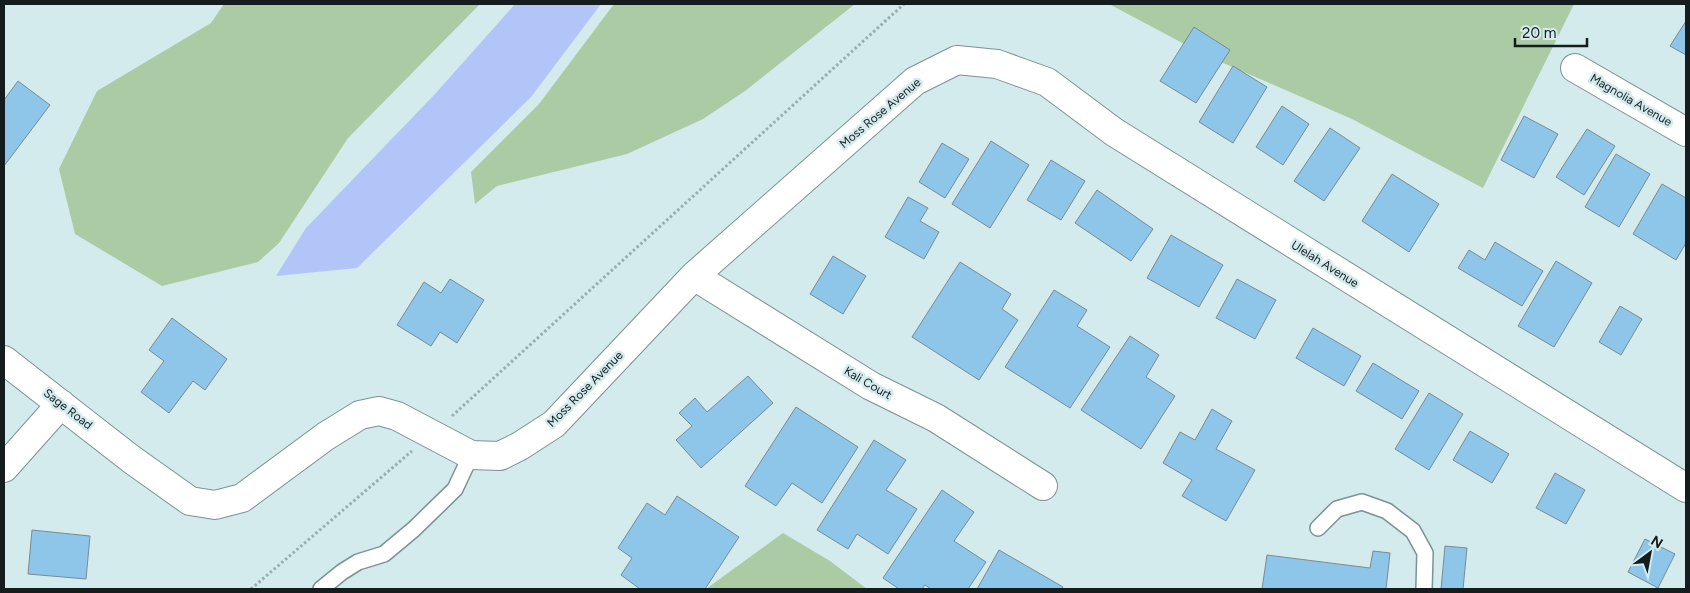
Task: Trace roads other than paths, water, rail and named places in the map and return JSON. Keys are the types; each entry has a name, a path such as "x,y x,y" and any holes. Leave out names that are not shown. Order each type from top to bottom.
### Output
{"street":[{"name":"Moss Rose Avenue","path":"131,459 190,501 215,505 242,498 326,436 360,415 379,411 397,416 471,455 500,456 520,446 554,424 694,276 916,81 957,60"},
{"name":"Ulelah Avenue","path":"957,60 997,64 1047,82 1122,138 1686,488"},
{"name":"Magnolia Avenue","path":"1575,68 1686,132"},
{"name":"Kali Court","path":"694,276 871,386 936,418 1043,486"},
{"name":"Sage Road","path":"4,360 131,459"},
{"path":"4,468 61,404"}],"lane":[{"path":"321,589 358,562 384,554 414,529 455,489 471,455"},
{"path":"1318,528 1337,509 1362,502 1388,511 1413,531 1425,553 1424,589"}],"water":[{"path":"515,4 601,4 531,97 357,268 276,276 306,228 435,94"}]}
